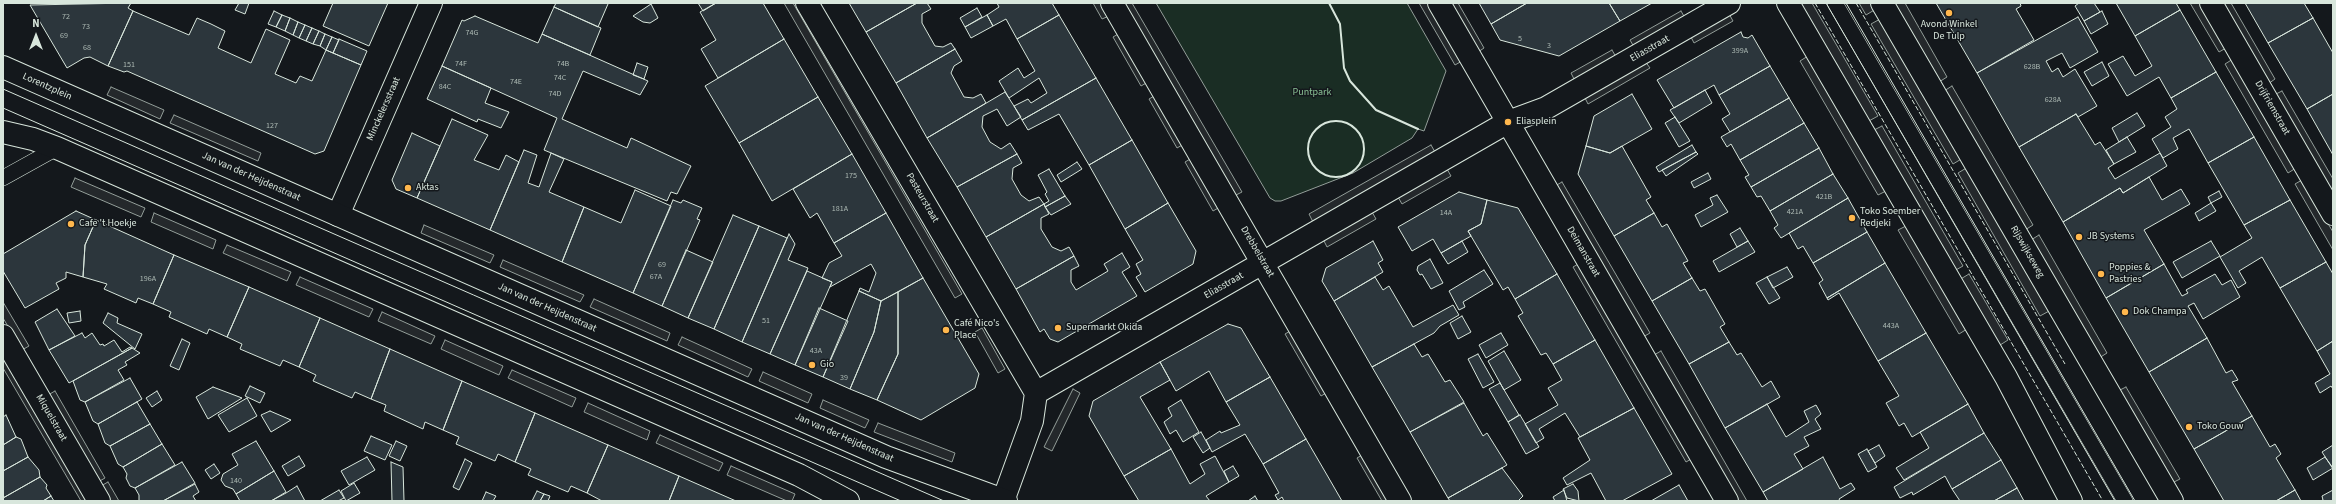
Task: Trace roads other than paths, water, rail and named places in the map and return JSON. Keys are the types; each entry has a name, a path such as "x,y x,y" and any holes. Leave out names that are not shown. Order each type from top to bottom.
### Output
{"street":[{"name":"Minckelersstraat","path":"338,216 430,3"},
{"name":"Pasteurstraat","path":"807,3 1036,393"},
{"name":"Drebbelstraat","path":"1112,3 1400,501"},
{"name":"Deimanstraat","path":"1439,3 1727,501"},
{"name":"Eliasstraat","path":"1036,393 1508,122 1540,111 1729,3"},
{"path":"1788,3 2006,377 2071,501"},
{"name":"Rijswijkseweg","path":"1882,3 2172,501"},
{"name":"Drijfriemstraat","path":"2211,3 2333,214"},
{"name":"Lorentzplein","path":"3,67 92,107"},
{"name":"Jan van der Heijdenstraat","path":"92,107 886,457 1004,501"},
{"path":"3,132 33,139 56,148 799,475 848,501"},
{"name":"Miquelstraat","path":"3,336 100,501"},
{"path":"1004,501 1032,421 1036,393"}],"lane":[{"path":"1835,3 2125,501"},
{"path":"3,178 56,148"}],"tram line":[{"path":"1826,3 2115,501"},
{"path":"1846,3 2135,501"},
{"path":"3,89 944,501"},
{"path":"3,108 901,501"}],"place":[{"name":"Avond Winkel De Tulp","path":"1949,13"},
{"name":"Eliasplein","path":"1508,122"},
{"name":"Aktas","path":"408,188"},
{"name":"Toko Soember Redjeki","path":"1852,218"},
{"name":"Cafe 't Hoekje","path":"71,224"},
{"name":"JB Systems","path":"2079,237"},
{"name":"Poppies & Pastries","path":"2101,274"},
{"name":"Dok Champa","path":"2125,312"},
{"name":"Supermarkt Okida","path":"1058,328"},
{"name":"Café Nico's Place","path":"946,330"},
{"name":"Gio","path":"812,365"},
{"name":"Toko Gouw","path":"2189,427"}],"park label":[{"name":"Puntpark","path":"1312,93"}]}
